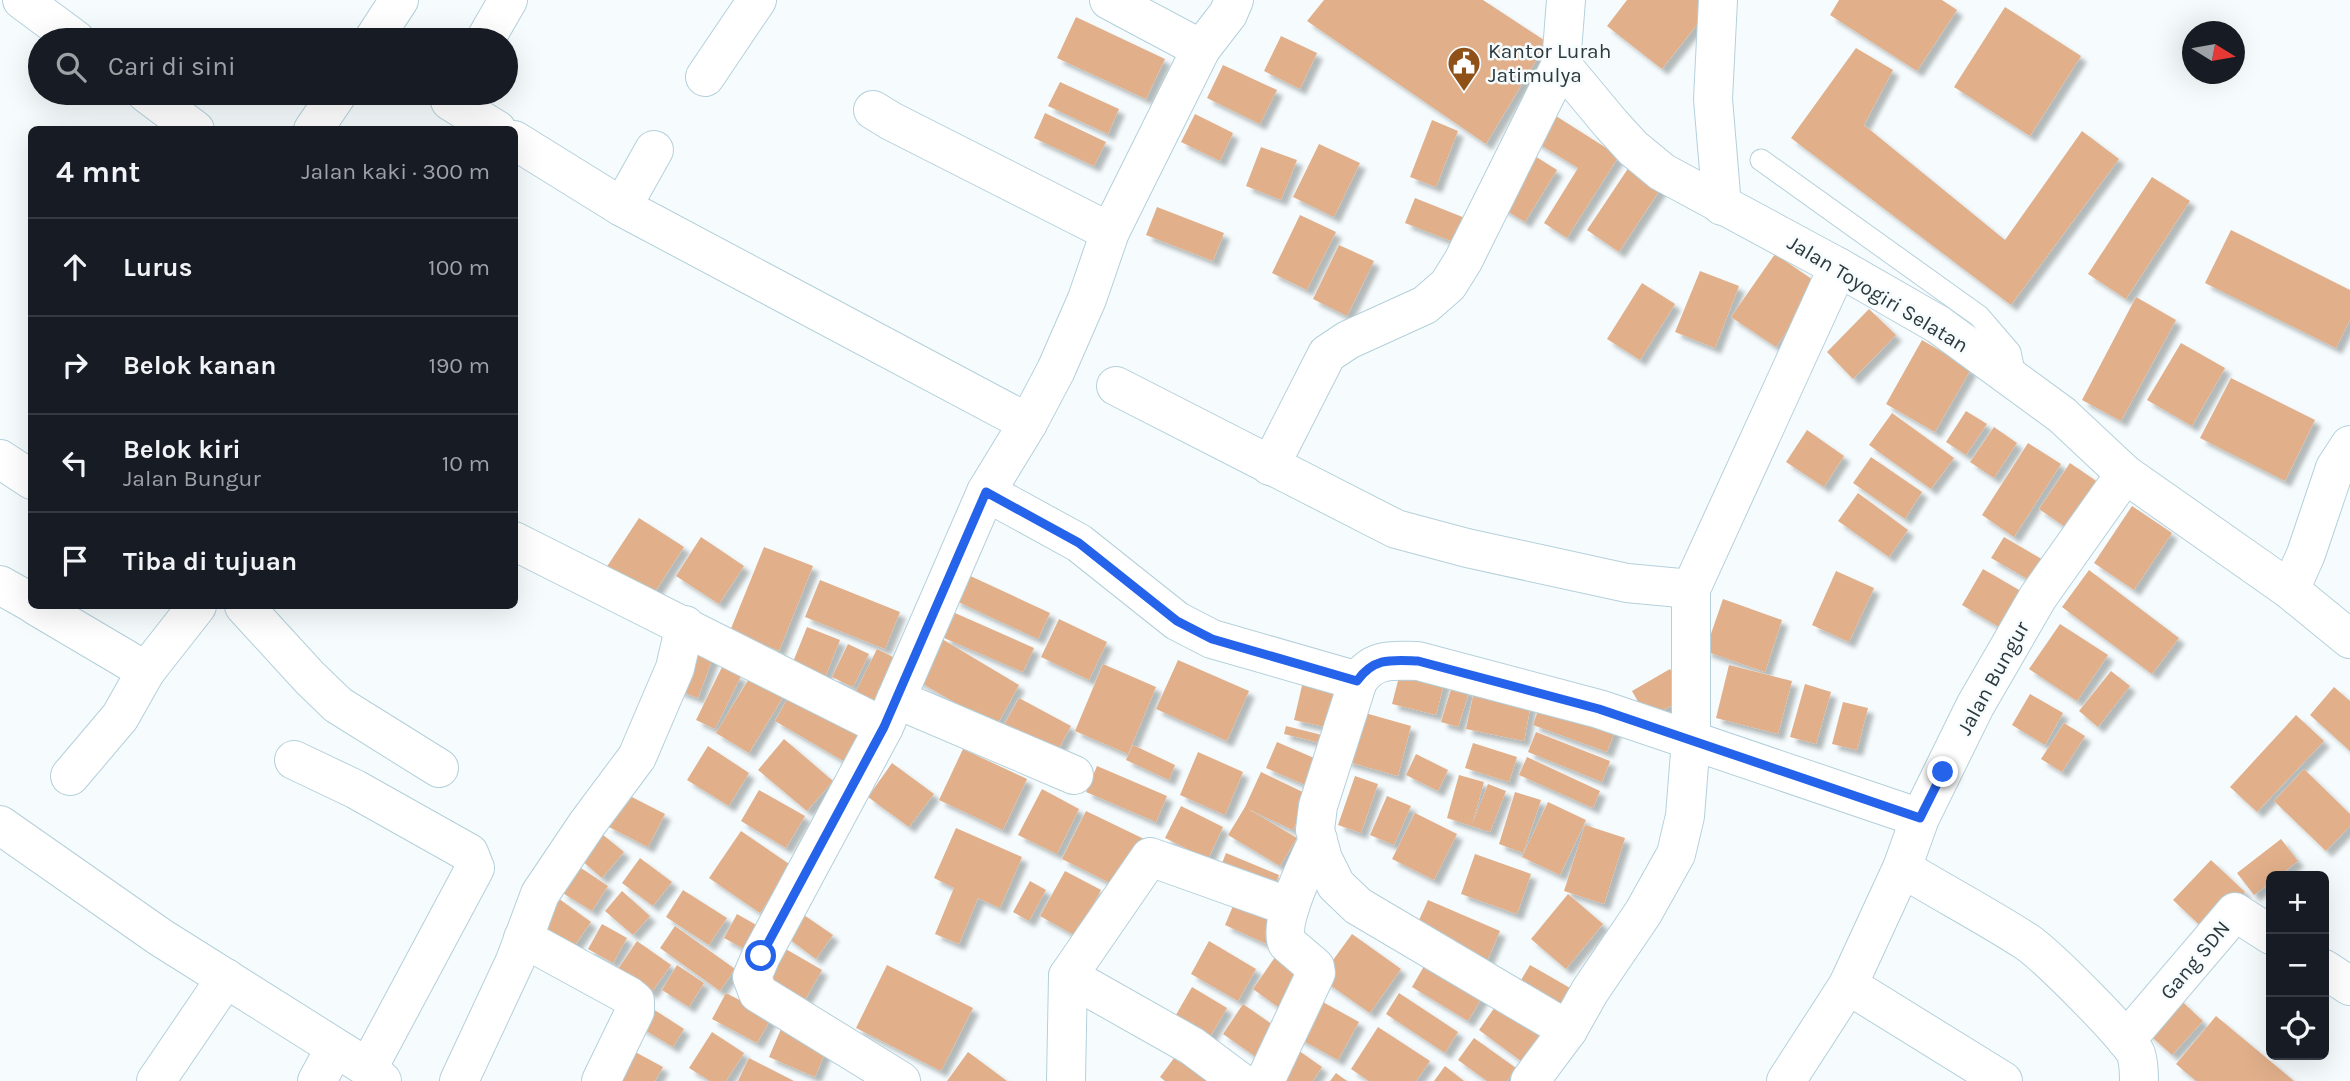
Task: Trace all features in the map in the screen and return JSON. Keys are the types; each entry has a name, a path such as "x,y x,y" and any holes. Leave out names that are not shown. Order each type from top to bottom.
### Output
{"street":[{"path":"22,0 60,28"},
{"path":"381,28 400,0"},
{"path":"492,28 508,0"},
{"path":"705,77 757,0"},
{"path":"1109,0 1200,49"},
{"path":"901,1081 758,993 752,977 890,713 986,492 1056,370 1087,299 1110,232 1200,49 1228,14 1234,0"},
{"path":"1270,466 1327,354 1348,340 1425,304 1448,285 1463,261 1561,64 1566,0"},
{"path":"1718,0 1713,99 1723,205"},
{"name":"Jalan Toyogiri Selatan","path":"1561,64 1633,148 1662,172 1939,325 2062,415 2125,474 2290,590 2350,639"},
{"path":"162,105 190,126"},
{"path":"316,126 330,105"},
{"path":"456,105 491,126"},
{"path":"873,110 1110,232"},
{"path":"518,143 622,207 1028,423"},
{"path":"622,207 654,150"},
{"path":"1530,1081 1567,1030 1643,913 1676,854 1685,816 1691,740 1691,589 1838,267"},
{"path":"1116,386 1396,529 1602,578 1691,589"},
{"path":"2290,590 2306,554 2335,468 2350,445"},
{"name":"Jalan Bungur","path":"1786,1081 1848,985 1902,868 1920,818 1975,706 2038,597 2125,474"},
{"path":"986,492 1079,543 1177,621 1212,639 1357,681"},
{"path":"518,543 685,625 890,713 1074,775"},
{"path":"0,585 28,601"},
{"path":"42,609 146,671"},
{"path":"70,776 120,717 146,671 195,609"},
{"path":"247,609 338,705 439,768"},
{"path":"459,1081 515,961 540,894 637,757 675,668 685,625"},
{"path":"1567,1030 1358,906 1336,886 1323,859 1315,830 1318,806 1357,681 1371,665 1387,660 1418,661 1599,709 1920,818"},
{"path":"0,825 160,937 375,1074 475,868 469,853 355,789 294,760"},
{"path":"1265,1081 1316,973 1310,961 1287,943 1285,938 1290,906 1318,840"},
{"path":"1066,1081 1068,976 1150,857 1290,906"},
{"path":"1902,868 2030,944 2126,1040 2135,1053 2139,1066 2139,1081"},
{"name":"Gang SDN","path":"2126,1040 2235,912 2269,934"},
{"path":"523,938 635,1001 635,1011 601,1081"},
{"path":"2329,972 2350,986"},
{"path":"1068,976 1192,1046 1239,1081"},
{"path":"156,1081 226,978"},
{"path":"1848,985 2003,1081"},
{"path":"317,1081 335,1048"}],"lane":[{"path":"1761,160 1979,316 2010,352 2016,380"}],"building":[{"name":"Kantor Lurah Jatimulya","path":"1324,0 1483,0 1547,42 1486,144 1307,21"},
{"path":"1627,0 1710,0 1714,3 1662,69 1607,26"},
{"path":"1839,0 1942,0 1957,10 1917,71 1830,15"},
{"path":"2005,7 2081,56 2030,136 1954,87"},
{"path":"1076,17 1165,59 1146,99 1057,58"},
{"path":"1281,36 1317,53 1300,89 1264,71"},
{"path":"1856,48 1893,70 1864,125 2005,240 2082,131 2119,159 2011,305 1791,138"},
{"path":"1223,65 1277,90 1260,124 1207,98"},
{"path":"1060,82 1119,109 1108,134 1048,106"},
{"path":"1548,111 1619,156 1567,238 1544,223 1578,168 1531,139"},
{"path":"1045,113 1106,142 1094,166 1034,138"},
{"path":"1195,114 1233,133 1220,161 1181,142"},
{"path":"1432,120 1458,131 1436,187 1410,177"},
{"path":"1319,144 1360,163 1334,217 1293,197"},
{"path":"1261,147 1297,160 1281,200 1246,186"},
{"path":"1530,153 1557,170 1525,222 1497,205"},
{"path":"1633,161 1665,182 1619,252 1587,230"},
{"path":"2152,177 2190,201 2126,299 2088,274"},
{"path":"1415,198 1465,218 1456,243 1405,223"},
{"path":"1157,207 1224,233 1213,261 1146,235"},
{"path":"1300,215 1336,232 1307,290 1272,273"},
{"path":"2231,230 2350,290 2350,320 2336,348 2205,283"},
{"path":"1339,245 1374,261 1347,316 1313,299"},
{"path":"1775,254 1819,284 1776,347 1731,317"},
{"path":"1700,271 1739,286 1715,348 1675,332"},
{"path":"1642,283 1675,304 1640,360 1607,339"},
{"path":"2136,297 2176,320 2121,421 2082,400"},
{"path":"1869,309 1896,335 1853,379 1827,352"},
{"path":"1922,340 1971,369 1935,432 1886,404"},
{"path":"2181,343 2225,368 2192,426 2147,400"},
{"path":"2231,378 2315,420 2285,481 2200,438"},
{"path":"1966,411 1987,424 1966,455 1946,442"},
{"path":"1892,413 1954,458 1931,489 1869,445"},
{"path":"1994,427 2017,443 1994,478 1970,462"},
{"path":"1807,430 1844,456 1824,487 1786,462"},
{"path":"2028,443 2061,464 2014,537 1982,515"},
{"path":"1871,457 1922,492 1905,519 1853,483"},
{"path":"2070,463 2105,487 2074,533 2039,509"},
{"path":"1858,493 1908,530 1889,557 1838,521"},
{"path":"2132,506 2172,533 2134,590 2094,563"},
{"path":"639,518 684,547 651,598 606,568"},
{"path":"701,537 744,566 719,604 676,576"},
{"path":"2004,537 2050,564 2038,585 1991,558"},
{"path":"764,547 813,566 779,651 730,631"},
{"path":"1983,569 2026,594 2004,630 1962,605"},
{"path":"2089,570 2179,638 2152,674 2062,607"},
{"path":"1836,571 1874,588 1849,642 1812,625"},
{"path":"966,574 1050,613 1038,639 954,600"},
{"path":"820,580 900,612 885,649 805,617"},
{"path":"1723,599 1782,620 1765,672 1705,651"},
{"path":"955,613 1034,648 1023,672 944,638"},
{"path":"1059,619 1107,642 1089,680 1041,657"},
{"path":"2060,624 2108,655 2077,701 2029,669"},
{"path":"807,627 840,640 820,690 787,677"},
{"path":"937,636 1019,685 996,727 913,678"},
{"path":"694,644 715,652 698,698 677,690"},
{"path":"848,644 869,654 853,687 832,677"},
{"path":"877,649 899,660 873,712 851,701"},
{"path":"1178,660 1249,691 1227,741 1156,709"},
{"path":"1103,664 1156,687 1128,754 1075,731"},
{"path":"1729,665 1792,681 1778,734 1716,718"},
{"path":"722,667 741,676 715,729 696,720"},
{"path":"1401,669 1445,680 1436,715 1392,704"},
{"path":"1670,669 1686,697 1648,719 1632,691"},
{"path":"2111,671 2130,686 2098,727 2079,711"},
{"path":"753,672 786,692 749,753 716,733"},
{"path":"1304,677 1343,687 1334,729 1294,720"},
{"path":"1453,683 1470,689 1458,727 1441,722"},
{"path":"1805,684 1831,692 1816,744 1790,737"},
{"path":"795,685 865,726 845,762 775,721"},
{"path":"2334,687 2350,701 2350,751 2310,715"},
{"path":"1474,692 1531,703 1524,741 1466,729"},
{"path":"2030,694 2063,713 2045,745 2012,725"},
{"path":"1543,696 1618,723 1607,752 1533,725"},
{"path":"1019,698 1071,726 1056,754 1004,725"},
{"path":"1843,702 1868,708 1857,750 1832,744"},
{"path":"1358,711 1411,726 1398,776 1345,761"},
{"path":"2296,715 2324,741 2257,812 2230,787"},
{"path":"2064,723 2085,736 2062,772 2041,759"},
{"path":"1286,726 1330,737 1328,745 1284,734"},
{"path":"1536,732 1610,761 1602,782 1528,752"},
{"path":"784,739 833,781 807,811 758,770"},
{"path":"1277,742 1321,761 1310,787 1266,768"},
{"path":"1473,743 1517,757 1509,782 1465,768"},
{"path":"1133,745 1175,765 1169,780 1126,760"},
{"path":"708,746 749,773 729,806 687,780"},
{"path":"963,749 1027,779 1003,830 939,800"},
{"path":"1198,752 1243,772 1225,815 1180,795"},
{"path":"1416,754 1448,770 1438,791 1406,775"},
{"path":"1527,757 1600,791 1593,808 1519,775"},
{"path":"892,763 934,794 909,827 868,797"},
{"path":"1097,766 1167,796 1156,822 1086,792"},
{"path":"2304,769 2350,814 2350,826 2326,851 2274,801"},
{"path":"1261,772 1309,795 1293,830 1248,809 1297,838 1280,866 1228,835"},
{"path":"1459,775 1484,782 1472,825 1488,784 1506,791 1490,832 1447,818"},
{"path":"1355,776 1378,784 1361,833 1338,825"},
{"path":"1042,789 1079,809 1057,854 1018,835"},
{"path":"759,790 805,816 786,848 741,821"},
{"path":"1515,792 1541,800 1523,853 1499,844"},
{"path":"624,793 665,814 648,847 607,826"},
{"path":"1387,796 1411,806 1394,845 1370,835"},
{"path":"1548,802 1586,820 1560,875 1522,857"},
{"path":"1181,806 1223,827 1208,859 1165,838"},
{"path":"1086,811 1144,839 1120,888 1062,859"},
{"path":"1415,813 1457,834 1434,880 1392,859"},
{"path":"1585,825 1625,838 1604,904 1564,891"},
{"path":"956,828 1022,857 1000,908 978,898 959,944 935,934 954,888 934,878"},
{"path":"741,831 792,866 760,913 709,878"},
{"path":"602,834 624,852 602,878 581,860"},
{"path":"2281,839 2298,861 2285,871 2266,871 2266,886 2254,895 2237,873"},
{"path":"1226,853 1279,875 1273,892 1219,871"},
{"path":"1475,854 1531,874 1517,914 1461,894"},
{"path":"640,858 672,882 653,906 622,883"},
{"path":"2211,860 2245,892 2207,932 2173,900"},
{"path":"578,866 608,886 592,911 561,892"},
{"path":"1065,871 1101,890 1076,936 1040,916"},
{"path":"1030,881 1046,890 1029,921 1013,912"},
{"path":"683,890 727,918 709,945 666,917"},
{"path":"622,891 650,916 633,935 605,911"},
{"path":"1238,894 1283,914 1269,945 1225,925"},
{"path":"1568,894 1603,924 1566,969 1531,939"},
{"path":"558,898 591,922 573,948 540,925"},
{"path":"1428,900 1500,931 1487,961 1415,929"},
{"path":"801,913 833,935 816,959 785,936"},
{"path":"737,914 765,930 752,953 724,938"},
{"path":"602,924 627,938 613,963 588,949"},
{"path":"675,926 735,969 720,991 660,948"},
{"path":"1352,934 1401,969 1370,1013 1320,978"},
{"path":"637,941 671,965 651,993 618,969"},
{"path":"1209,941 1256,969 1238,1001 1191,974"},
{"path":"1282,947 1314,970 1285,1012 1253,989"},
{"path":"784,948 822,970 805,1000 766,977"},
{"path":"1431,954 1488,988 1468,1021 1412,987"},
{"path":"677,965 704,983 689,1007 662,990"},
{"path":"887,965 973,1008 941,1071 856,1028"},
{"path":"1530,965 1577,992 1562,1017 1515,990"},
{"path":"1192,987 1227,1008 1208,1040 1173,1020"},
{"path":"726,993 772,1017 757,1043 712,1019"},
{"path":"1399,993 1458,1032 1445,1053 1386,1014"},
{"path":"2174,994 2203,1021 2172,1055 2143,1029"},
{"path":"1312,996 1359,1022 1338,1060 1291,1034"},
{"path":"1499,1001 1542,1032 1521,1061 1479,1030"},
{"path":"1243,1004 1286,1034 1266,1064 1223,1034"},
{"path":"650,1007 684,1029 673,1047 638,1026"},
{"path":"2216,1016 2294,1081 2196,1081 2176,1064"},
{"path":"1378,1027 1430,1061 1416,1081 1369,1081 1351,1069"},
{"path":"781,1029 827,1048 815,1077 769,1057"},
{"path":"712,1032 744,1053 726,1081 710,1081 689,1068"},
{"path":"1474,1038 1516,1068 1507,1081 1487,1081 1458,1060"},
{"path":"624,1046 663,1067 655,1081 610,1081"},
{"path":"1295,1048 1322,1067 1313,1081 1273,1081"},
{"path":"1180,1050 1221,1081 1165,1081 1160,1077"},
{"path":"968,1052 1007,1081 947,1081"},
{"path":"749,1058 794,1081 738,1081"},
{"path":"1445,1066 1464,1081 1434,1081"},
{"path":"1336,1073 1347,1081 1330,1081"}],"place":[{"name":"Kantor Lurah Jatimulya","path":"1464,93"}],"route":[{"path":"761,956 884,727 986,492 1079,543 1177,621 1212,639 1357,681 1371,665 1387,660 1418,661 1599,709 1920,818 1943,772"}]}
